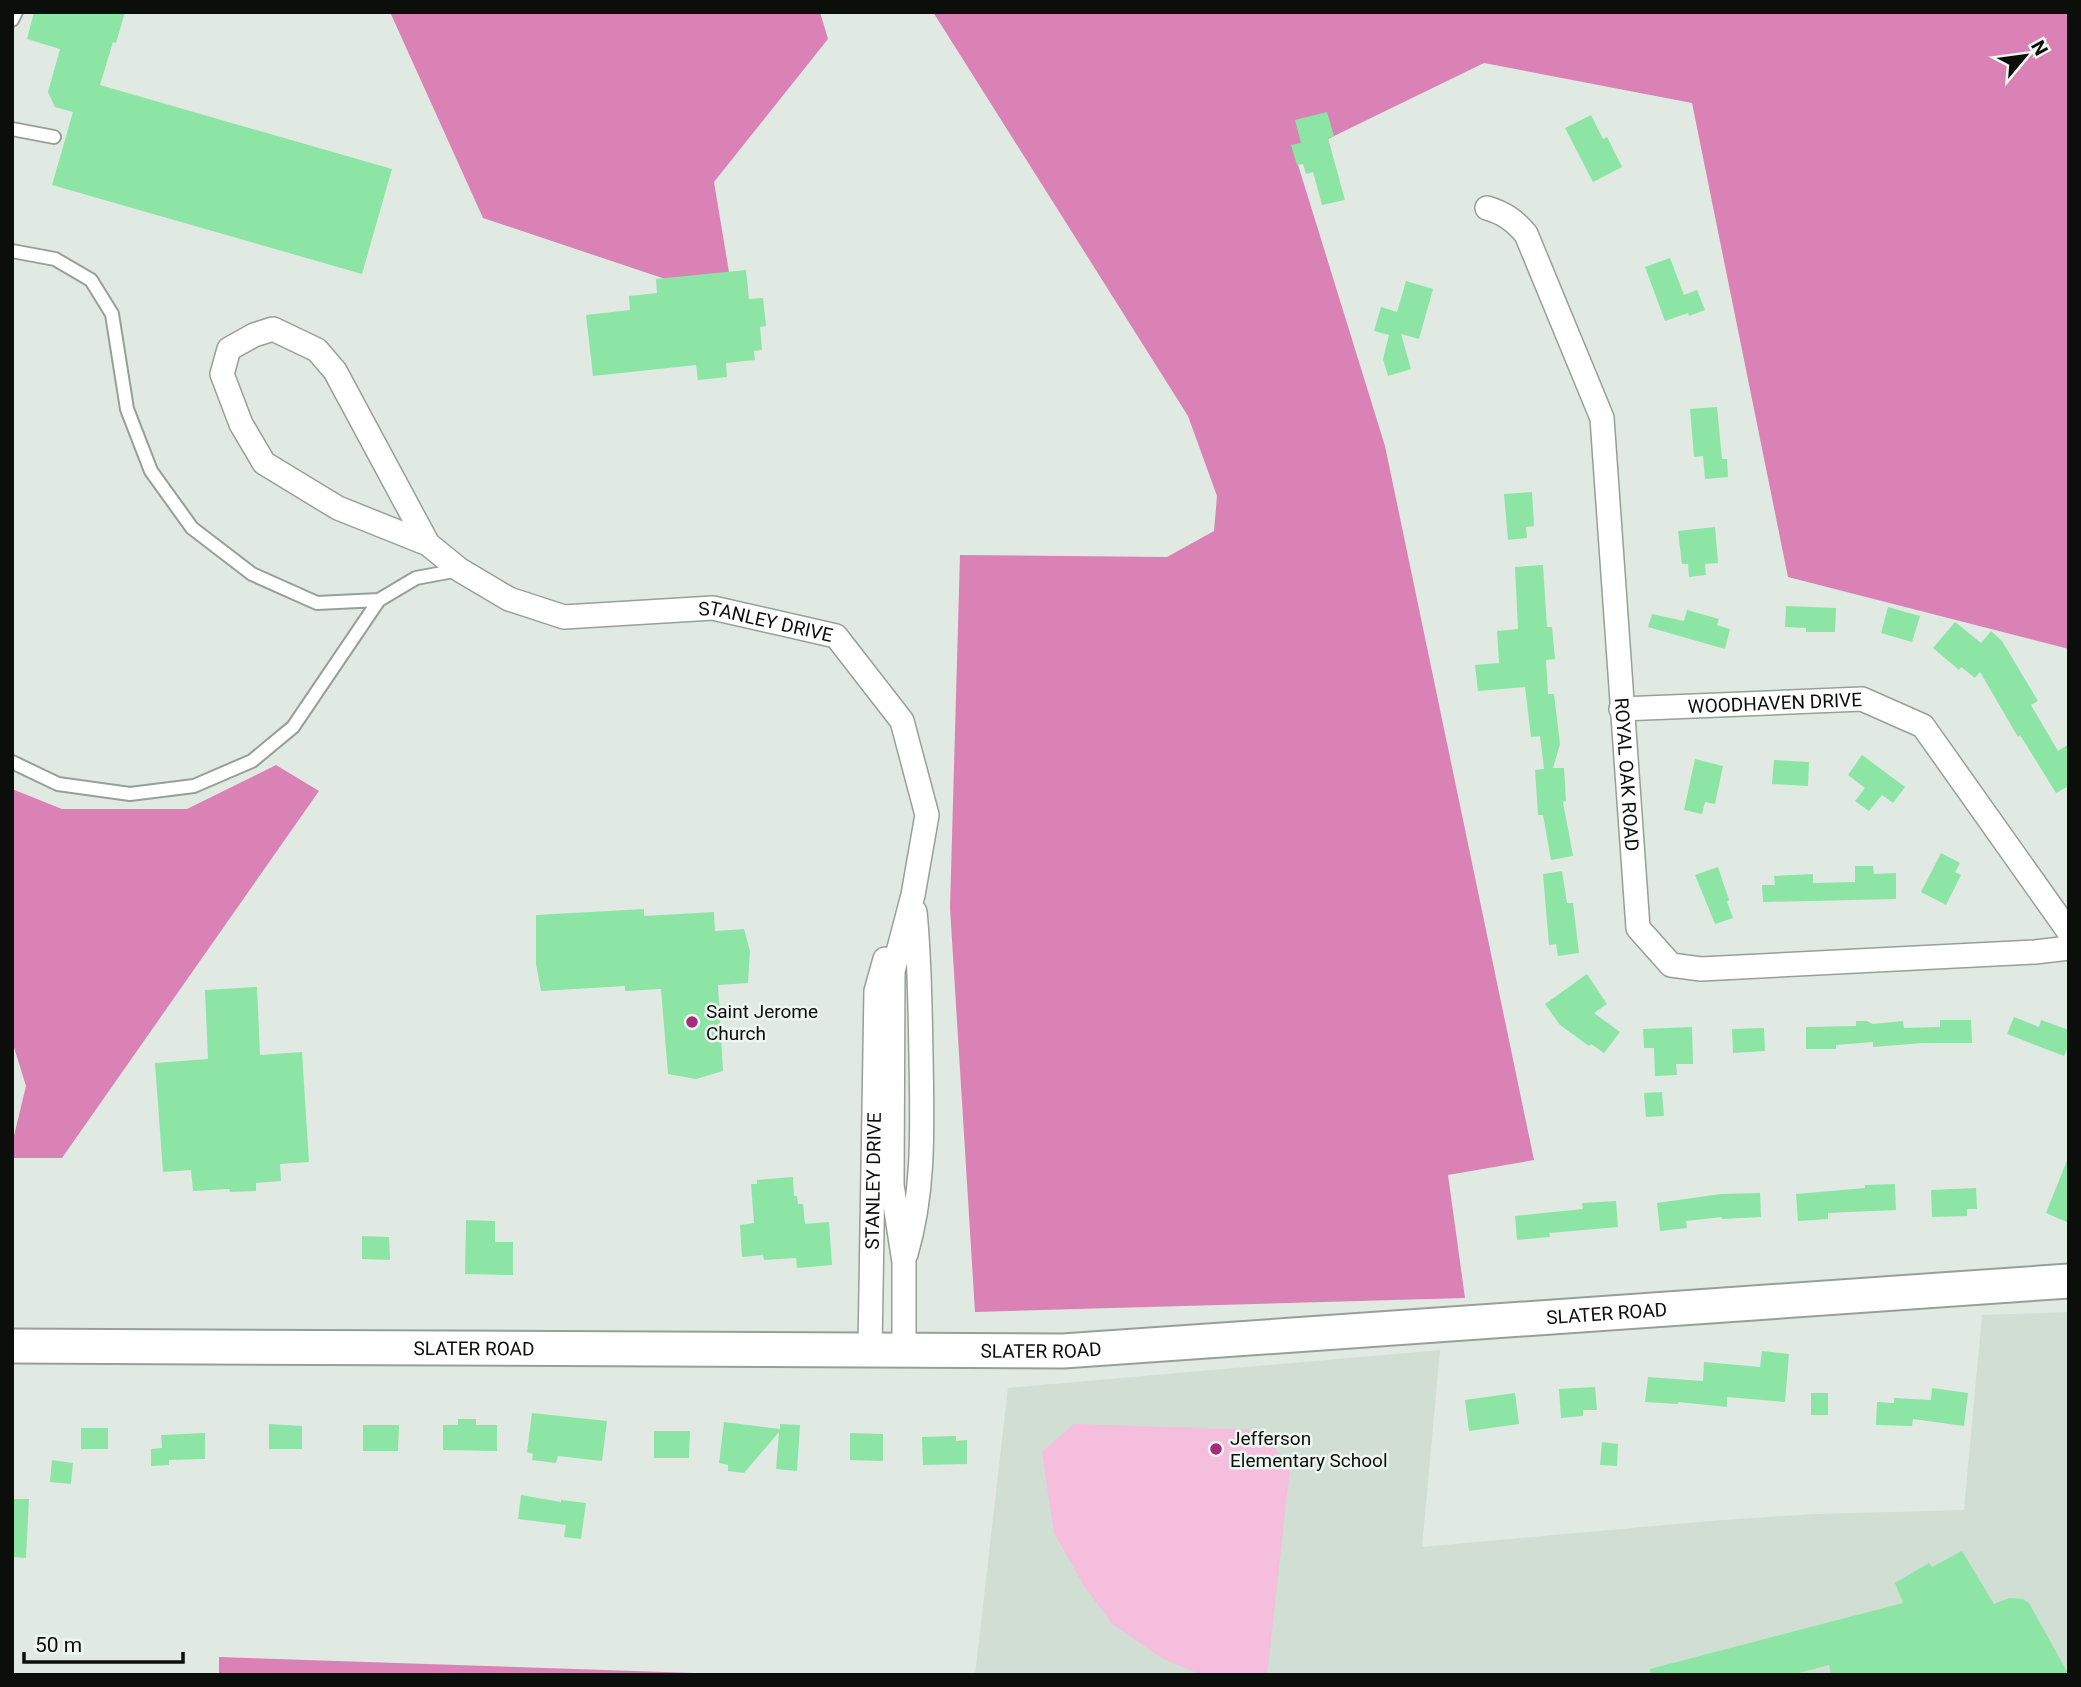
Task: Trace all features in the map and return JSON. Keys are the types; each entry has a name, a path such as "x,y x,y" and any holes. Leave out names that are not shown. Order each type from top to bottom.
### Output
{"main road":[{"name":"SLATER ROAD","path":"12,1346 1063,1351 2069,1281"}],"street":[{"name":"ROYAL OAK ROAD","path":"1487,208 1502,212 1514,220 1526,234 1602,418 1638,928 1671,965 1701,969 2069,948"},
{"name":"STANLEY DRIVE","path":"428,544 335,371 317,350 273,329 254,335 229,349 222,374 241,424 264,463 338,508 428,544 460,570 509,599 564,617 713,608 836,636 902,721 927,815 913,895 893,971 892,1185 904,1262 904,1350"},
{"name":"WOODHAVEN DRIVE","path":"1621,709 1863,699 1923,726 2069,932"},
{"name":"STANLEY DRIVE","path":"870,1349 876,992 891,940 913,895"}],"lane":[{"path":"12,20 16,12"},
{"path":"12,129 54,137"},
{"path":"12,251 55,259 91,280 112,314 127,409 151,471 192,528 252,574 317,603 379,600"},
{"path":"12,762 58,784 130,794 194,786 252,761 293,727 379,600 416,578 460,570"}],"shaded area":[{"path":"390,12 820,12 828,39 714,182 734,302 483,218"},
{"path":"933,12 2069,12 2069,649 1788,577 1692,103 1484,63 1295,155 1385,446 1534,1160 1448,1175 1465,1298 975,1312 950,908 960,555 1167,557 1214,531 1217,496 1188,416"},
{"path":"276,765 319,791 62,1158 12,1158 12,1144 26,1086 12,1041 12,789 62,809 187,809"},
{"name":"Jefferson Elementary School","path":"2069,1312 2069,1675 975,1675 1008,1388 1440,1350 1422,1547 1710,1521 1815,1514 1964,1510 1982,1315"},
{"path":"1074,1424 1261,1430 1290,1468 1267,1675 1202,1675 1163,1659 1113,1625 1084,1586 1054,1533 1042,1452"},
{"path":"219,1657 724,1674 762,1675 219,1675"}],"building":[{"path":"34,12 125,12 100,85 392,169 362,274 52,185 73,112 55,107 48,92 60,49 27,39"},
{"path":"1327,112 1334,136 1328,138 1345,200 1322,205 1313,172 1306,174 1303,164 1297,165 1291,145 1301,143 1295,120"},
{"path":"1591,115 1603,139 1607,137 1622,167 1593,182 1565,128"},
{"path":"1670,258 1684,295 1697,290 1705,310 1665,321 1645,267"},
{"path":"746,270 749,299 763,298 766,326 760,327 762,350 754,351 755,360 726,363 727,377 698,380 696,365 593,376 586,315 630,310 629,296 657,293 656,279"},
{"path":"1406,281 1433,289 1419,339 1401,334 1411,369 1388,376 1383,359 1389,335 1374,331 1381,307 1397,312"},
{"path":"1717,407 1722,459 1727,459 1728,477 1705,479 1703,456 1694,457 1690,409"},
{"path":"1532,492 1534,526 1526,527 1527,538 1508,540 1504,494"},
{"path":"1715,527 1718,563 1705,564 1706,575 1689,577 1688,564 1682,564 1678,531"},
{"path":"1543,565 1547,627 1552,627 1555,659 1546,660 1548,694 1554,694 1560,744 1553,768 1564,768 1566,801 1563,802 1573,856 1551,860 1543,815 1538,815 1535,770 1544,769 1540,736 1531,737 1525,687 1478,691 1475,665 1499,663 1497,631 1518,629 1515,567"},
{"path":"1786,606 1836,608 1835,632 1806,632 1806,628 1785,627"},
{"path":"1888,607 1920,616 1912,642 1881,633"},
{"path":"1687,610 1719,619 1717,625 1730,629 1725,649 1648,627 1652,614 1684,621"},
{"path":"1955,622 1981,643 1991,631 2002,641 2038,701 2031,705 2058,751 2069,744 2069,786 2056,793 2020,735 2018,737 1980,672 1975,678 1961,667 1959,670 1933,648"},
{"path":"1862,755 1905,787 1893,803 1882,795 1869,811 1855,801 1865,788 1848,775"},
{"path":"1695,759 1723,766 1715,804 1705,802 1702,814 1684,810"},
{"path":"1774,760 1809,762 1808,786 1772,784"},
{"path":"1941,853 1960,863 1955,872 1961,875 1946,905 1921,892"},
{"path":"1855,866 1873,866 1874,874 1896,873 1896,899 1763,902 1762,885 1775,885 1774,876 1813,874 1813,883 1855,882"},
{"path":"1718,867 1733,918 1715,924 1695,875"},
{"path":"1562,871 1567,903 1573,903 1579,953 1558,956 1556,944 1549,945 1543,874"},
{"name":"Saint Jerome Church","path":"644,909 644,916 714,912 715,931 744,929 750,951 748,983 718,985 723,1071 696,1079 668,1074 661,989 625,991 625,986 541,991 536,964 536,915"},
{"path":"1587,974 1607,1004 1594,1013 1620,1032 1604,1053 1591,1044 1589,1046 1560,1025 1545,1004"},
{"path":"257,987 260,1055 302,1052 309,1162 280,1164 281,1181 256,1183 256,1191 193,1191 191,1170 163,1172 155,1063 208,1059 205,990"},
{"path":"2014,1017 2039,1027 2041,1020 2069,1030 2069,1045 2064,1056 2007,1034"},
{"path":"1940,1020 1971,1020 1972,1043 1873,1047 1873,1042 1836,1045 1836,1049 1806,1049 1806,1027 1856,1026 1856,1021 1873,1024 1903,1021 1904,1028 1940,1027"},
{"path":"1692,1027 1693,1064 1676,1064 1677,1075 1655,1076 1654,1048 1644,1048 1643,1029"},
{"path":"1764,1028 1765,1051 1733,1053 1732,1029"},
{"path":"1662,1092 1664,1116 1646,1117 1644,1093"},
{"path":"2069,1158 2069,1223 2046,1213"},
{"path":"793,1177 794,1196 797,1196 798,1204 803,1204 805,1224 829,1222 832,1265 797,1268 796,1258 764,1260 763,1255 742,1257 740,1225 754,1223 751,1184 757,1184 757,1180"},
{"path":"1895,1184 1896,1210 1828,1213 1828,1219 1798,1221 1796,1194"},
{"path":"1976,1188 1977,1209 1967,1209 1967,1216 1932,1217 1931,1190"},
{"path":"1760,1193 1761,1217 1686,1221 1687,1228 1660,1231 1657,1203 1721,1194"},
{"path":"1616,1201 1618,1227 1549,1233 1550,1237 1517,1240 1515,1216 1583,1209 1582,1203"},
{"path":"466,1220 495,1221 495,1242 513,1242 513,1275 465,1274"},
{"path":"362,1236 389,1237 390,1260 362,1259"},
{"path":"1762,1351 1789,1354 1785,1402 1727,1397 1727,1407 1645,1402 1648,1377 1703,1381 1704,1362 1760,1367"},
{"path":"1595,1387 1597,1410 1583,1410 1583,1416 1561,1418 1559,1389"},
{"path":"1932,1388 1968,1393 1964,1426 1913,1419 1912,1426 1876,1425 1877,1402 1894,1403 1894,1398 1931,1400"},
{"path":"1515,1393 1519,1424 1469,1431 1465,1400"},
{"path":"1811,1393 1828,1393 1828,1415 1811,1415"},
{"path":"532,1413 607,1421 602,1461 558,1456 556,1463 532,1460 533,1454 527,1452"},
{"path":"458,1419 476,1419 476,1425 497,1425 497,1451 443,1450 443,1425 458,1425"},
{"path":"724,1422 780,1429 780,1424 800,1425 797,1471 776,1469 779,1432 744,1473 728,1471 728,1465 719,1463"},
{"path":"269,1424 302,1426 302,1449 269,1449"},
{"path":"363,1425 399,1425 398,1451 363,1451"},
{"path":"81,1428 108,1428 108,1449 81,1449"},
{"path":"654,1431 690,1431 689,1458 654,1458"},
{"path":"205,1433 205,1459 169,1460 169,1465 151,1466 151,1449 162,1448 161,1435"},
{"path":"850,1433 883,1434 883,1461 850,1460"},
{"path":"956,1436 956,1441 967,1440 967,1464 923,1465 922,1437"},
{"path":"1602,1442 1618,1444 1617,1466 1600,1465"},
{"path":"52,1460 73,1463 71,1484 50,1482"},
{"path":"521,1495 586,1503 581,1539 564,1537 566,1525 518,1519"},
{"path":"12,1499 29,1499 26,1558 12,1557"},
{"path":"1962,1551 1994,1604 2009,1598 2023,1599 2029,1603 2069,1675 1831,1675 1829,1665 1791,1675 1651,1675 1650,1669 1903,1603 1895,1583 1929,1563 1932,1567"}],"place":[{"name":"Saint Jerome Church","path":"692,1022"},
{"name":"Jefferson Elementary School","path":"1216,1449"}]}
